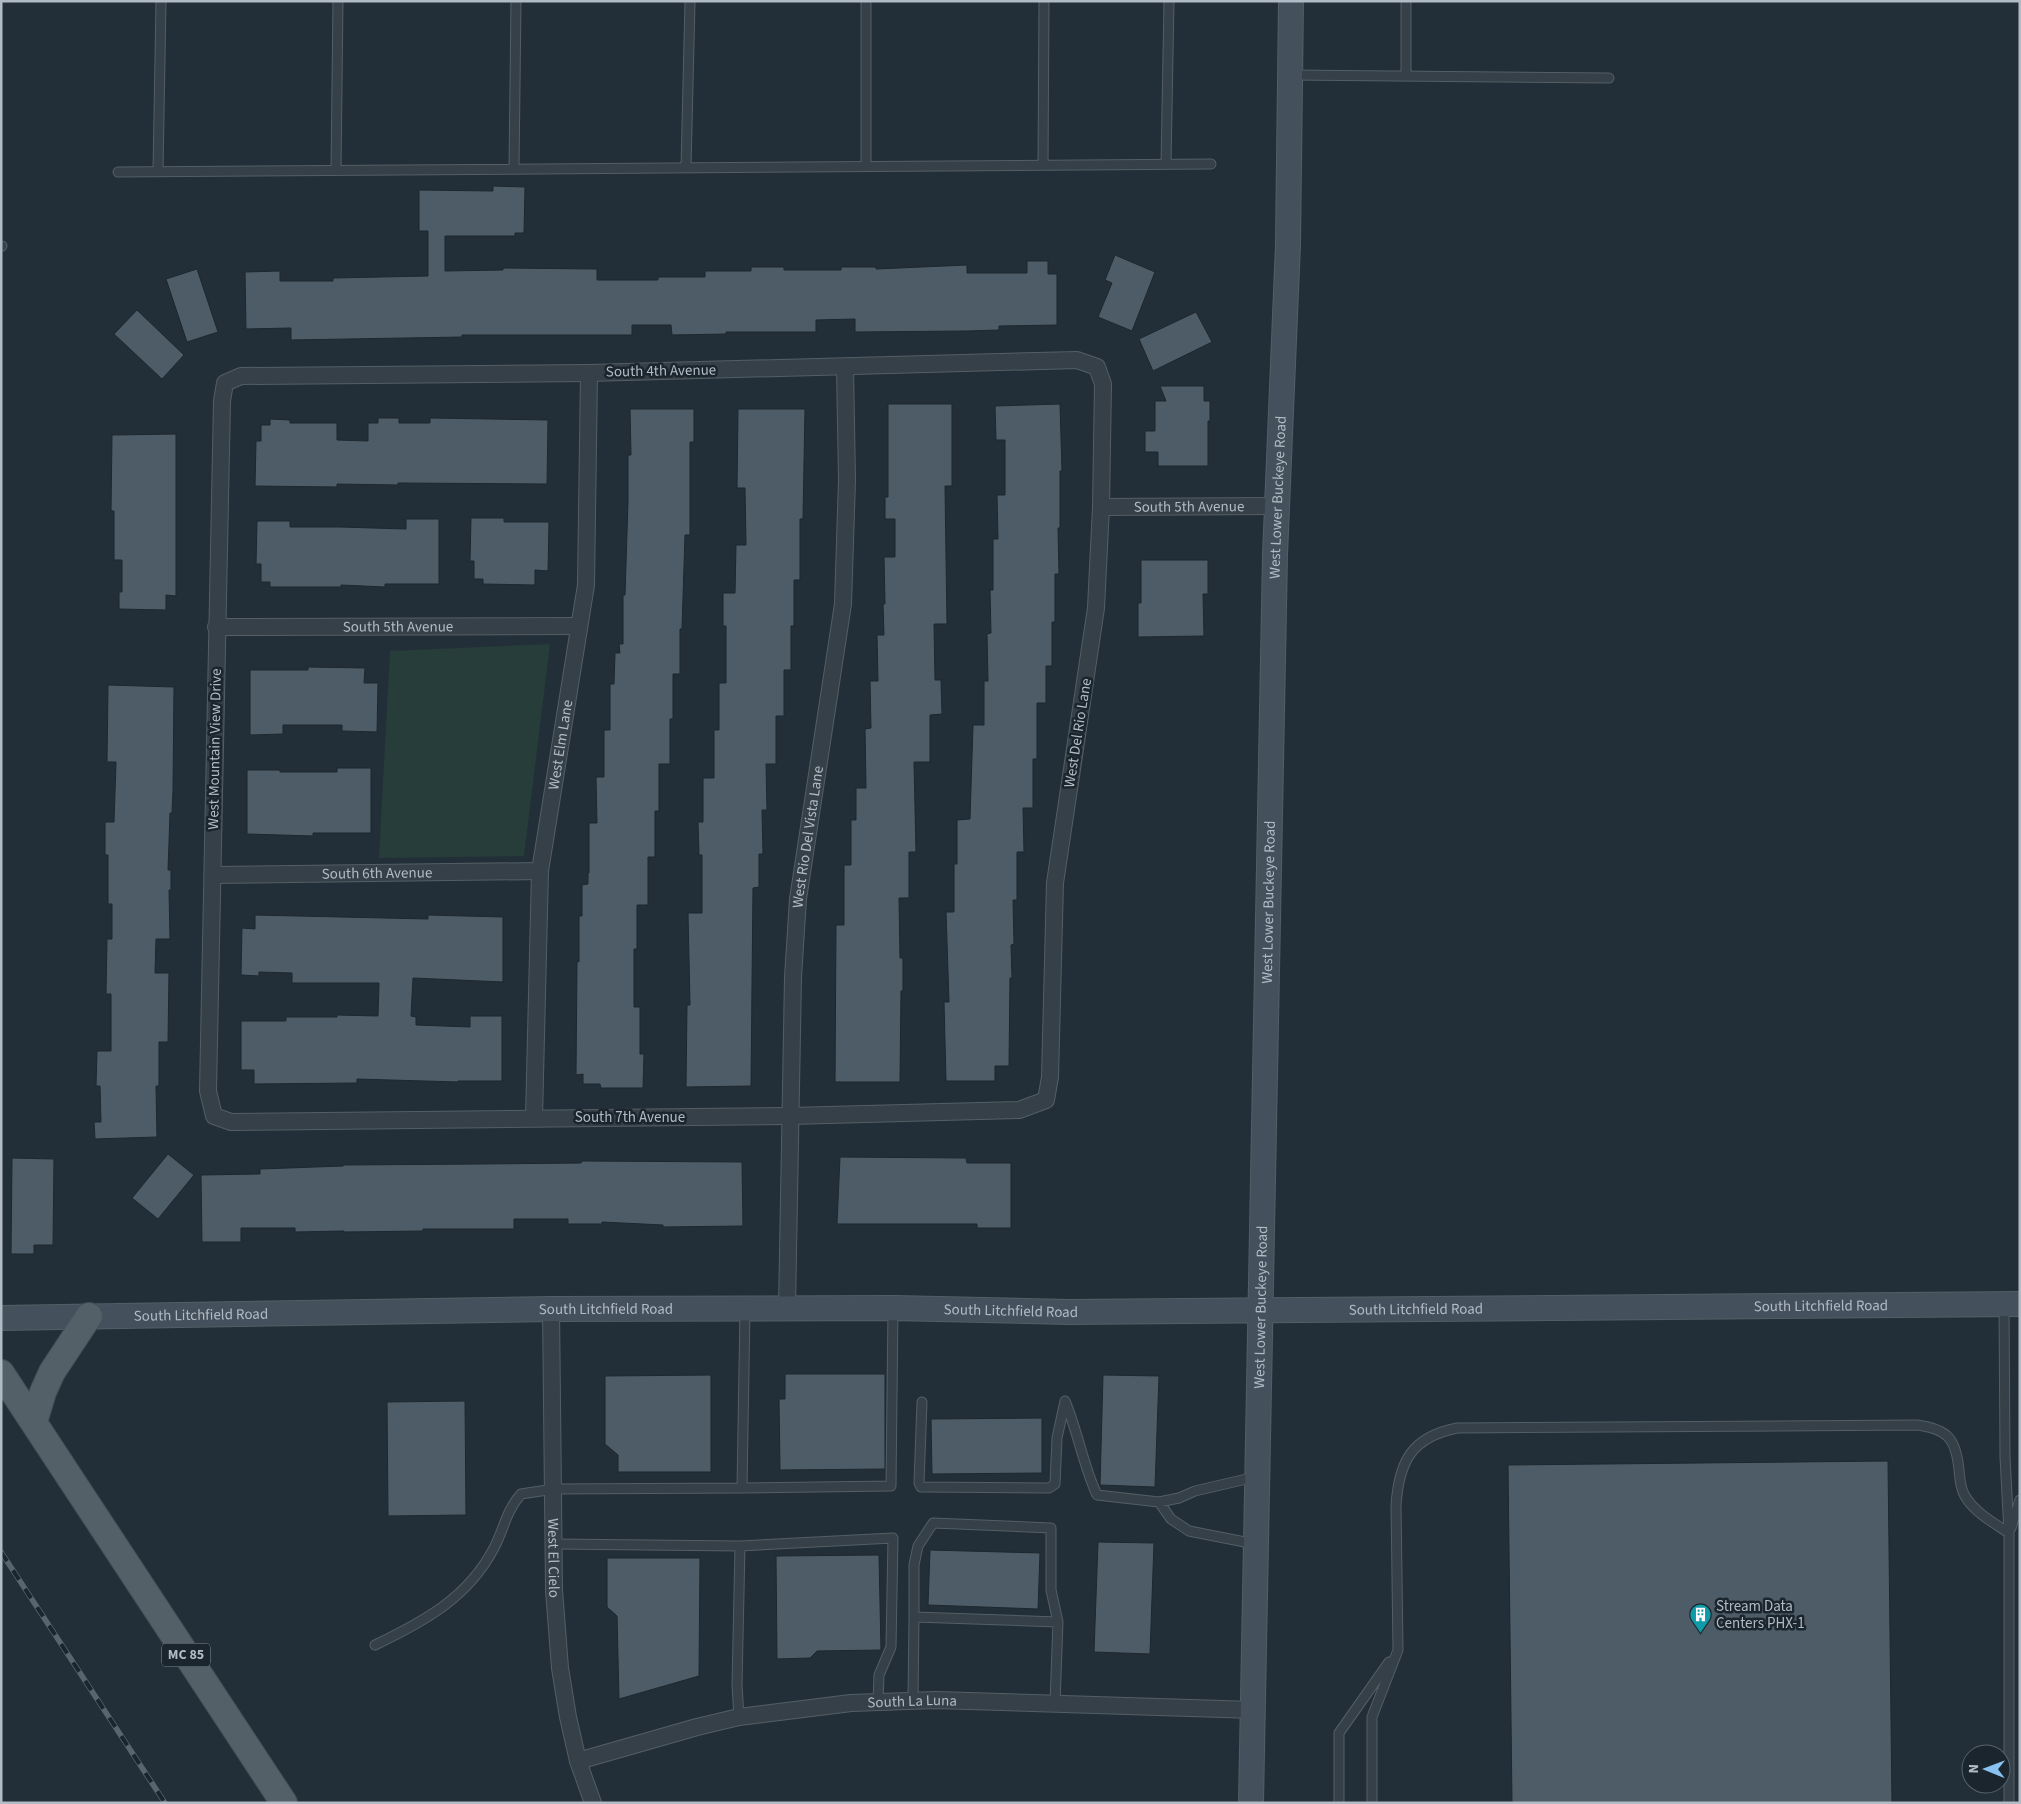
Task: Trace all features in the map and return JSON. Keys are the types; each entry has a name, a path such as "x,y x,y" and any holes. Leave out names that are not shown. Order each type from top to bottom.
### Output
{"main road":[{"name":"West Lower Buckeye Road","path":"1251,1803 1277,506 1288,244 1291,1"},
{"name":"South Litchfield Road","path":"1,1318 552,1309 893,1308 1069,1312 2012,1304"},
{"path":"34,1422 43,1392 52,1372 90,1316"},
{"name":"MC 85","path":"1,1373 284,1803"}],"street":[{"name":"South 4th Avenue","path":"225,383 241,376 589,372 1077,360 1097,366"},
{"name":"West Del Rio Lane","path":"1046,1100 1050,1077 1055,883 1096,608 1101,507 1103,384 1097,366"},
{"name":"West Rio Del Vista Lane","path":"787,1308 793,977 798,898 843,604 848,480 845,367"},
{"name":"West Elm Lane","path":"534,1118 540,871 586,585 589,372"},
{"name":"West Mountain View Drive","path":"214,1116 208,1092 216,627 222,401 225,383"},
{"name":"South 5th Avenue","path":"1101,507 1277,506"},
{"name":"South 5th Avenue","path":"216,627 580,626"},
{"name":"South 6th Avenue","path":"213,875 540,871"},
{"name":"South 7th Avenue","path":"214,1116 231,1122 790,1116 1019,1110 1046,1100"},
{"name":"West El Cielo","path":"552,1309 554,1590 560,1668 578,1761 594,1803"},
{"name":"South La Luna","path":"578,1761 739,1717 851,1703 913,1700 1254,1710"}],"lane":[{"path":"158,171 161,1"},
{"path":"336,170 338,1"},
{"path":"514,169 516,1"},
{"path":"686,168 690,1"},
{"path":"866,1 866,166"},
{"path":"1043,165 1044,1"},
{"path":"1166,164 1169,1"},
{"path":"1406,1 1406,76"},
{"path":"1290,76 1609,78"},
{"path":"118,172 1211,164"},
{"path":"2009,1803 2009,1533 2005,1457 2012,1304"},
{"path":"742,1488 745,1308"},
{"path":"375,1645 406,1630 458,1596 478,1574 494,1548 511,1505 521,1494 554,1489 891,1486 893,1308"},
{"path":"922,1402 919,1483 921,1487 1052,1486 1055,1484 1057,1438 1065,1401 1074,1424 1090,1480 1097,1495 1159,1502 1258,1476"},
{"path":"1372,1803 1372,1717 1398,1650 1397,1486 1401,1470 1408,1456 1426,1438 1442,1431 1472,1428 1917,1425 1935,1427 1949,1436 1955,1446 1960,1486 1965,1497 1977,1510 2009,1533"},
{"path":"2009,1533 2020,1500"},
{"path":"1159,1502 1171,1519 1189,1531 1257,1544"},
{"path":"913,1700 914,1565 918,1546 933,1523 1051,1528 1051,1590 1058,1622 1055,1703"},
{"path":"554,1544 740,1546 893,1538 891,1647 879,1675 878,1702"},
{"path":"739,1717 737,1685 740,1546"},
{"path":"914,1617 1058,1622"},
{"path":"1338,1803 1339,1733 1398,1650"}],"green space":[{"path":"550,644 524,856 379,858 390,651"}],"building":[{"path":"493,186 525,187 524,233 515,233 515,236 445,236 445,271 503,270 503,268 597,269 597,280 658,280 658,277 705,277 705,271 751,271 751,267 784,267 784,270 841,270 841,267 876,267 876,269 967,265 967,273 1027,273 1027,261 1048,261 1048,274 1057,274 1057,325 999,326 999,330 855,332 855,319 816,320 816,332 726,332 726,334 672,335 671,325 632,325 632,335 462,335 462,337 291,340 291,328 246,329 245,272 280,271 280,281 333,281 333,278 428,276 428,231 419,231 419,190 493,191"},
{"path":"1115,255 1155,272 1132,331 1098,317 1112,283 1105,280"},
{"path":"197,269 218,332 187,342 166,279"},
{"path":"137,310 184,355 162,379 114,334"},
{"path":"1196,312 1212,342 1153,371 1139,339"},
{"path":"1160,386 1204,386 1204,401 1210,401 1208,466 1158,466 1158,452 1145,452 1145,431 1155,431 1155,401 1166,401"},
{"path":"888,404 952,404 952,486 945,486 947,624 934,624 935,680 941,680 942,714 930,715 930,762 914,762 916,852 909,852 909,898 899,898 900,958 903,958 900,1082 835,1082 836,925 844,925 844,865 851,865 851,820 856,820 856,788 866,788 865,729 871,728 870,681 878,681 877,635 884,635 884,557 895,557 895,519 885,519 885,497 888,497"},
{"path":"1060,404 1062,471 1060,471 1060,528 1058,528 1059,574 1055,574 1055,622 1052,622 1052,666 1046,666 1046,703 1037,703 1037,759 1033,759 1033,808 1023,808 1024,852 1017,852 1017,900 1013,900 1014,944 1011,945 1012,978 1010,978 1009,1066 995,1066 995,1081 946,1081 944,1002 949,1002 946,912 954,912 954,864 957,864 957,820 970,819 973,725 984,725 984,681 988,681 987,634 991,633 990,590 993,590 993,539 998,539 997,495 1005,495 1005,440 996,440 995,406"},
{"path":"630,409 694,409 694,442 690,442 690,535 685,535 682,629 680,629 680,674 673,674 670,764 659,764 659,811 655,811 655,857 648,857 648,905 637,905 637,949 634,949 634,1007 640,1007 640,1054 644,1054 643,1088 601,1088 600,1084 583,1084 583,1074 576,1075 577,961 579,962 579,916 582,916 582,885 588,884 589,873 589,823 597,823 596,777 604,777 604,730 610,730 610,684 614,684 615,653 620,653 619,644 623,644 628,455 631,455"},
{"path":"738,409 805,409 803,519 800,519 800,580 794,580 794,626 791,626 791,670 784,670 784,716 776,716 776,764 766,764 767,810 762,810 763,854 759,854 759,887 753,888 751,1086 686,1087 687,1005 690,1005 688,913 702,913 702,855 699,855 698,822 703,822 703,778 714,778 714,730 719,730 719,683 726,683 726,626 723,626 723,593 735,593 736,545 746,545 745,488 737,488"},
{"path":"378,418 399,418 399,423 430,423 430,418 548,420 547,484 398,483 398,485 337,484 337,487 255,486 256,441 261,441 261,425 270,425 270,419 290,420 290,423 337,423 337,440 368,441 368,423 378,423"},
{"path":"176,434 176,596 166,595 166,610 119,609 119,592 122,592 122,560 114,560 114,511 111,511 112,435"},
{"path":"471,518 504,518 504,522 549,522 548,571 535,570 535,585 483,584 483,579 474,579 474,561 470,561"},
{"path":"406,519 439,519 439,584 385,584 385,587 341,585 341,587 270,587 270,582 261,582 261,564 256,564 257,521 290,521 290,527 406,529"},
{"path":"1141,560 1208,560 1208,594 1203,594 1204,636 1138,637 1138,603 1141,603"},
{"path":"308,667 365,668 364,683 378,683 377,732 342,731 342,725 283,725 283,734 250,735 250,670 308,670"},
{"path":"108,685 174,687 173,791 172,813 170,813 168,870 171,870 171,890 169,890 170,939 156,939 155,973 169,973 168,1042 159,1042 159,1086 156,1086 157,1137 95,1139 94,1122 101,1122 100,1086 96,1086 97,1051 111,1051 111,994 106,994 107,939 112,939 112,904 108,904 108,855 105,855 105,822 114,822 116,762 107,762"},
{"path":"337,768 371,768 371,833 313,833 313,836 247,834 247,770 337,772"},
{"path":"255,915 428,919 428,915 503,917 503,982 413,978 411,1016 416,1017 416,1025 470,1027 470,1016 502,1016 502,1081 458,1082 357,1079 357,1083 254,1084 254,1070 241,1070 241,1021 286,1021 286,1017 337,1017 337,1015 378,1016 379,983 292,983 292,973 259,972 259,976 241,975 242,928 255,929"},
{"path":"168,1154 194,1175 158,1219 132,1198"},
{"path":"840,1157 966,1158 967,1163 1011,1163 1011,1228 977,1228 977,1224 837,1224"},
{"path":"12,1158 54,1159 53,1245 34,1245 34,1254 11,1254"},
{"path":"582,1161 742,1162 743,1226 663,1227 663,1225 602,1222 602,1224 568,1224 568,1219 514,1219 514,1229 295,1232 295,1228 241,1228 241,1242 202,1242 201,1175 260,1174 260,1169 343,1165 581,1163"},
{"path":"785,1374 885,1374 885,1469 780,1470 779,1399 785,1399"},
{"path":"711,1375 711,1472 618,1472 618,1455 605,1444 605,1376"},
{"path":"1103,1375 1159,1376 1155,1487 1100,1485"},
{"path":"465,1401 466,1515 388,1516 387,1402"},
{"path":"1042,1418 1042,1473 932,1474 931,1419"},
{"name":"Stream Data Centers PHX-1","path":"1888,1461 1892,1803 1512,1803 1508,1465"},
{"path":"1098,1542 1154,1543 1150,1654 1094,1652"},
{"path":"930,1550 1040,1553 1038,1609 928,1605"},
{"path":"879,1555 881,1650 817,1651 810,1658 777,1659 776,1556"},
{"path":"607,1558 700,1558 699,1676 619,1699 617,1616 607,1607"}],"railway":[{"path":"1,1552 165,1803"}],"place":[{"name":"Stream Data Centers PHX-1","path":"1700,1634"}]}
